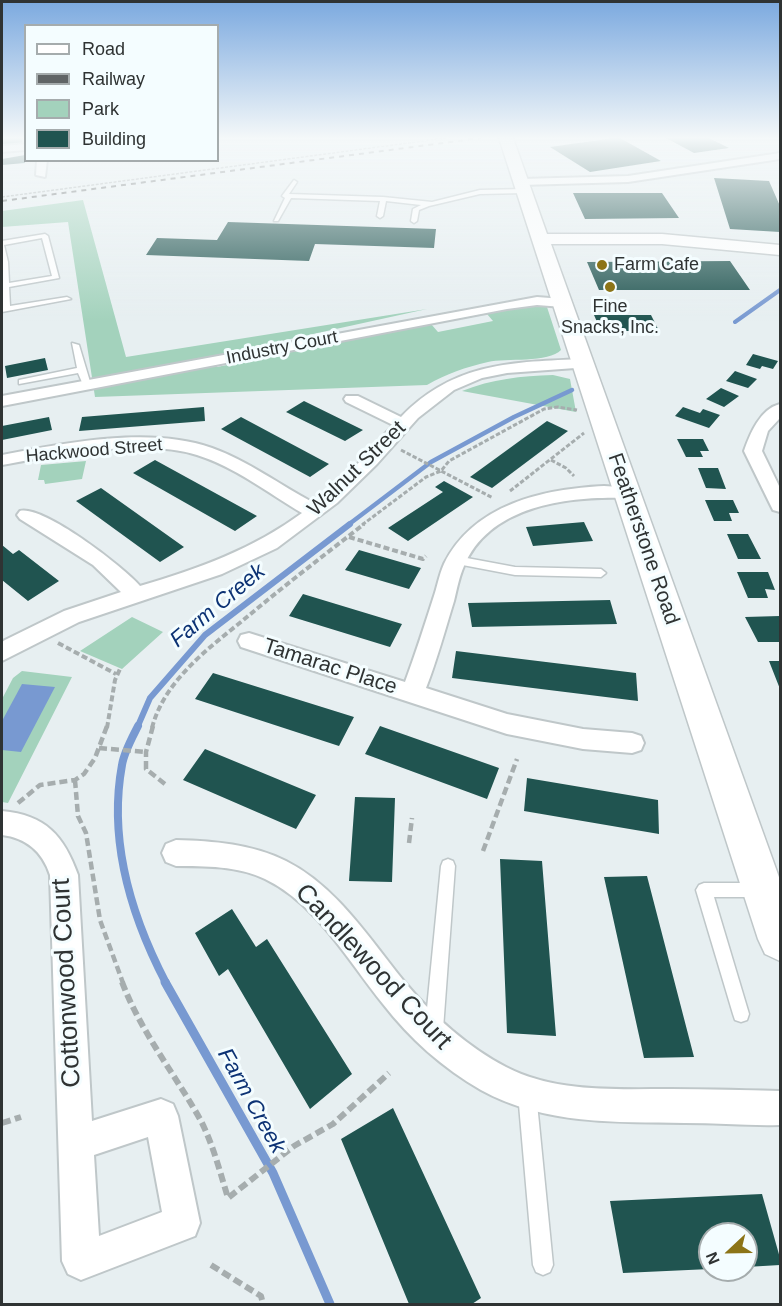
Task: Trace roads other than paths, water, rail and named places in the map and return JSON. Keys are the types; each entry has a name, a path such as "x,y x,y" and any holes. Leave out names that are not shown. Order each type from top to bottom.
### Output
{"street":[{"name":"Featherstone Road","path":"527,199 628,492 772,889 780,939"},
{"path":"541,239 679,240 780,250"},
{"name":"Industry Court","path":"2,401 507,305 537,301 563,303"},
{"name":"Walnut Street","path":"2,652 54,624 95,608 178,583 253,552 285,534 315,512 364,467 432,396 469,377 515,368 584,364"},
{"path":"352,399 403,424"},
{"path":"780,409 760,430 753,451 780,506"},
{"name":"Hackwood Street","path":"2,460 73,449 154,444 179,445 207,452 315,512"},
{"name":"Tamarac Place","path":"412,694 456,560 475,535 493,520 532,502 572,494 628,492"},
{"path":"27,515 109,567 124,580 136,596"},
{"name":"Tamarac Place","path":"249,641 507,724 583,739 632,743"},
{"name":"Cottonwood Court","path":"6,815 43,838 55,852 64,875 76,1143"},
{"name":"Candlewood Court","path":"176,853 228,855 251,860 278,871 303,888 340,927 407,1009 434,1037 450,1052 496,1080 527,1092 573,1104 780,1108"}],"lane":[{"path":"276,220 287,199"},
{"path":"324,199 348,201 383,199 429,203"},
{"path":"380,216 383,199"},
{"path":"414,221 416,209 429,203 448,199"},
{"path":"3,286 56,278 45,236 2,244 4,263 3,286 4,309 67,299"},
{"path":"75,345 87,385"},
{"path":"22,382 81,370"},
{"path":"456,560 515,571 601,573"},
{"path":"434,1037 448,866"},
{"path":"741,1014 704,890 772,889"},
{"path":"527,1092 543,1265"}],"water":[{"path":"22,684 55,687 21,752 2,750 2,721"}],"waterway":[{"name":"Farm Creek","path":"735,322 780,290"},
{"name":"Farm Creek","path":"348,525 431,462 514,417 572,390"},
{"name":"Farm Creek","path":"137,728 150,698 205,635 350,524"},
{"name":"Farm Creek","path":"137,728 126,750 118,793 121,850 133,905 153,958 166,983"},
{"name":"Farm Creek","path":"165,982 273,1173 330,1304"}],"railway":[{"path":"2,201 18,199"}],"place":[{"name":"Farm Cafe","path":"602,265"},
{"name":"Fine Snacks, Inc.","path":"610,287"}]}
